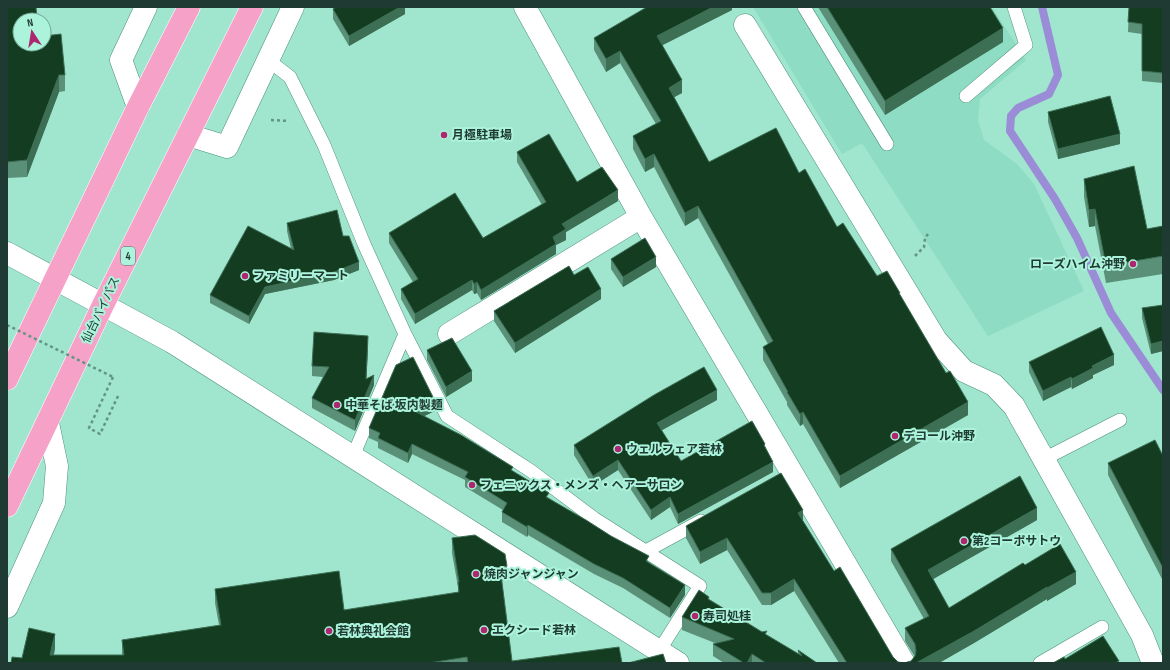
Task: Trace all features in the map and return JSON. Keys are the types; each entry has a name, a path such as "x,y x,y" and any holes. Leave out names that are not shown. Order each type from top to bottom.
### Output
{"highway":[{"path":"7,379 138,107 189,7"},
{"name":"仙台バイパス","path":"7,506 48,423 103,305 252,7"}],"street":[{"path":"138,107 121,60 146,7"},
{"path":"188,135 227,147 292,7"},
{"path":"524,7 784,475 904,663"},
{"path":"745,26 936,340 964,371 994,385 1014,406 1142,635 1153,663"},
{"path":"449,334 641,217"},
{"path":"7,253 172,342 678,663"},
{"path":"7,607 54,504 56,466 48,423"}],"lane":[{"path":"804,7 887,144"},
{"path":"966,96 1026,45 1014,7"},
{"path":"268,60 290,77 324,145 364,244 405,334 447,416 531,470 596,519 700,586 659,651"},
{"path":"353,456 405,334"},
{"path":"1044,459 1120,420"},
{"path":"646,551 715,513"},
{"path":"1040,663 1102,627"}],"path":[{"path":"7,325 113,377 89,428 100,434 119,394"}],"shaded area":[{"path":"753,7 992,7 1026,60 980,99 978,120 984,140 1017,164 1034,184 1084,291 988,336 862,143 842,154"}],"building":[{"path":"7,7 36,7 36,12 12,12 12,52 52,52 52,35 61,34 65,75 59,75 27,160 7,162"},
{"path":"336,7 400,7 349,36 333,9"},
{"path":"647,7 713,7 657,36 682,80 669,88 709,162 776,128 799,173 805,169 837,227 843,223 877,276 887,271 946,373 950,371 968,402 840,476 803,412 800,414 763,347 773,341 698,206 685,213 654,154 645,159 633,136 661,121 620,51 606,59 594,38"},
{"path":"827,7 990,7 1003,28 885,101"},
{"path":"1129,7 1163,7 1163,73 1142,71 1142,24 1128,22"},
{"path":"1110,96 1120,134 1058,149 1048,112"},
{"path":"549,134 577,182 602,167 618,190 562,224 566,229 553,237 556,244 481,290 477,282 474,284 472,280 415,314 401,289 418,279 389,233 455,193 483,238 546,202 517,152"},
{"path":"1134,166 1147,229 1163,226 1163,256 1106,266 1095,209 1089,210 1084,179"},
{"path":"337,210 343,236 349,236 359,262 334,272 265,287 249,316 210,295 248,226 294,250 287,223"},
{"path":"645,238 656,257 623,277 611,259"},
{"path":"569,266 574,275 588,267 601,289 515,343 494,311"},
{"path":"1163,305 1163,341 1151,344 1142,308"},
{"path":"1101,327 1114,355 1092,366 1093,368 1072,379 1071,377 1043,391 1029,362"},
{"path":"314,332 368,336 366,379 374,375 355,420 312,398 329,367 312,366"},
{"path":"452,338 472,371 446,387 427,350"},
{"path":"413,357 435,401 414,411 461,435 513,467 511,470 549,493 546,497 611,536 649,556 646,561 685,585 670,608 623,578 594,564 528,525 527,527 502,512 507,503 465,477 468,472 412,444 408,453 378,438 380,433 369,428 396,365"},
{"path":"704,367 717,390 657,423 681,461 752,421 773,462 678,514 670,497 651,510 618,460 593,476 574,445 654,395"},
{"path":"1155,440 1163,456 1163,568 1108,463"},
{"path":"781,473 803,510 798,513 834,571 840,567 893,657 898,662 904,663 847,663 794,579 771,593 762,593 727,538 700,552 686,526"},
{"path":"1020,476 1037,508 928,570 949,608 1023,563 1025,565 1060,544 1076,572 1047,587 974,631 916,663 904,663 911,661 915,656 916,651 915,644 905,628 929,616 891,549"},
{"path":"475,535 505,554 507,566 500,567 512,661 619,647 622,663 468,663 467,657 429,663 11,663 12,657 22,658 29,628 55,634 50,655 124,655 122,640 221,625 215,589 339,571 344,610 459,592 459,582 452,538"},
{"path":"699,590 709,597 708,599 762,632 767,631 765,634 802,656 798,650 817,663 766,663 752,654 747,663 744,663 713,644 734,639 682,617"},
{"path":"1103,636 1119,661 1115,663 1053,663 1064,657 1065,659"},
{"path":"663,654 666,663 628,663"}],"waterway":[{"path":"1042,7 1058,75 1049,94 1018,108 1011,116 1010,131 1055,199 1077,238 1111,313 1163,390"}],"place":[{"name":"月極駐車場","path":"444,135"},
{"name":"ローズハイム沖野","path":"1133,264"},
{"name":"ファミリーマート","path":"245,276"},
{"name":"中華そば 坂内製麺","path":"337,405"},
{"name":"デコール沖野","path":"895,436"},
{"name":"ウェルフェア若林","path":"618,449"},
{"name":"フェニックス・メンズ・ヘアーサロン","path":"472,485"},
{"name":"第2コーポサトウ","path":"964,541"},
{"name":"焼肉ジャンジャン","path":"476,574"},
{"name":"寿司処桂","path":"695,616"},
{"name":"エクシード若林","path":"484,630"},
{"name":"若林典礼会館","path":"329,631"}]}
